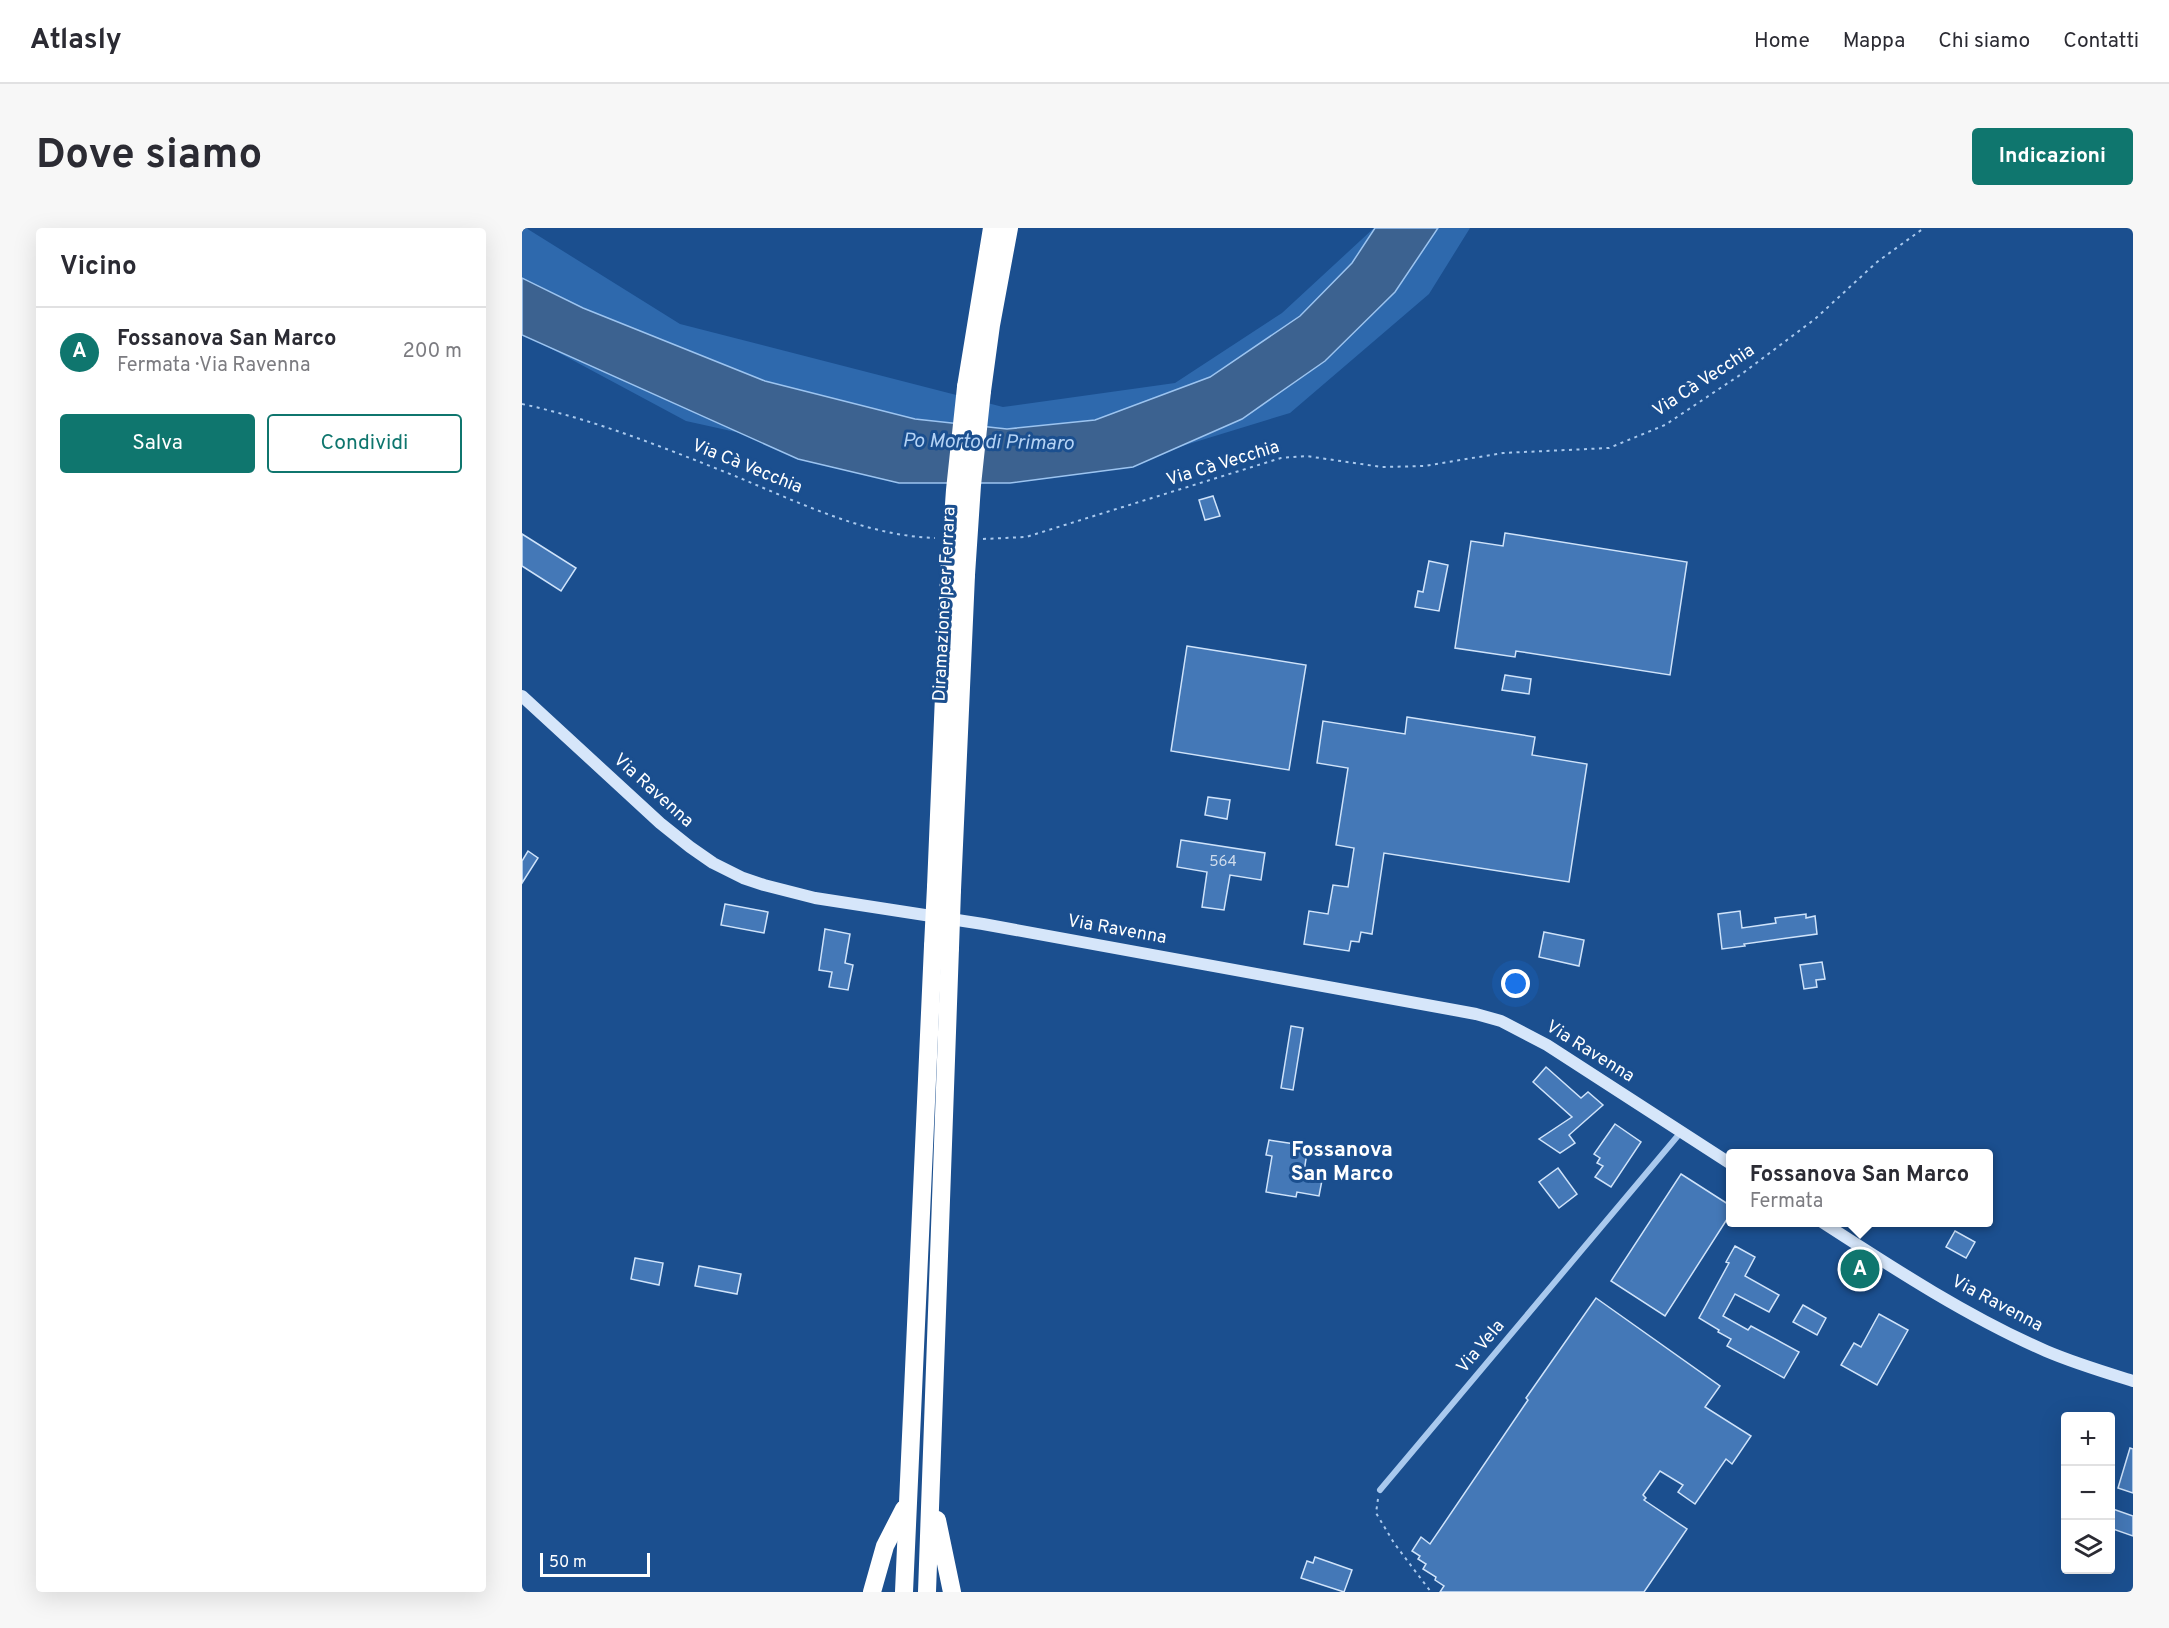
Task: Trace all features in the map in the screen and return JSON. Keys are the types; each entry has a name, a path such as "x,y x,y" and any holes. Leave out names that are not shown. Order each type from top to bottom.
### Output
{"highway":[{"name":"Diramazione per Ferrara","path":"974,389 992,228"},
{"name":"Diramazione per Ferrara","path":"940,983 958,575 955,490 974,389 991,325 1009,228"},
{"path":"927,1592 932,1492 940,983"},
{"path":"904,1592 907,1502 940,983"},
{"path":"932,1492 952,1592"},
{"path":"872,1592 885,1546 907,1502"}],"main road":[{"name":"Via Ravenna","path":"522,696 682,841 713,863 743,878 815,898 983,924 1476,1014 1501,1021 1523,1031 1726,1161"},
{"name":"Via Ravenna","path":"1830,1227 1891,1267 2018,1338 2069,1360 2133,1381"}],"street":[{"name":"Via Vela","path":"1380,1490 1681,1132"}],"path":[{"name":"Via Cà Vecchia","path":"976,539 1026,537 1281,458 1306,456 1382,467 1424,466 1503,453 1609,448 1665,425 1743,373 1815,319 1877,262 1924,228"},
{"name":"Via Cà Vecchia","path":"522,404 560,412 636,436 814,509 872,528 919,537 942,538"},
{"path":"1380,1490 1376,1513 1394,1543 1431,1592"}],"shaded area":[{"path":"522,228 526,228 680,324 1003,407 1175,383 1282,313 1374,228 1470,228 1429,294 1290,413 1094,473 945,478 686,421 522,333"}],"water":[{"name":"Po Morto di Primaro","path":"1375,228 1438,228 1395,292 1325,361 1242,419 1133,467 1010,483 899,483 798,459 522,335 522,278 583,308 765,381 915,419 1007,429 1095,420 1210,377 1300,316 1352,263"}],"building":[{"path":"1213,496 1220,516 1205,520 1199,500"},
{"path":"1505,533 1687,562 1670,675 1516,651 1515,657 1455,648 1471,541 1503,546"},
{"path":"522,534 576,568 561,591 522,566"},
{"path":"1429,561 1448,565 1439,611 1415,607 1418,591 1423,592"},
{"path":"1187,646 1306,665 1289,770 1171,751"},
{"path":"1505,675 1531,679 1529,694 1502,690"},
{"path":"1407,717 1535,737 1532,755 1587,764 1569,882 1384,853 1372,934 1361,932 1359,942 1351,941 1349,951 1304,944 1309,911 1328,914 1333,885 1348,887 1354,848 1336,845 1348,768 1317,763 1323,721 1405,734"},
{"path":"1208,797 1230,800 1227,819 1205,815"},
{"path":"1181,840 1265,853 1261,880 1230,875 1224,910 1202,907 1207,872 1177,867"},
{"path":"528,851 538,858 522,883 522,861"},
{"path":"725,904 768,912 764,933 721,925"},
{"path":"1740,911 1742,928 1776,923 1775,918 1806,914 1806,918 1815,916 1817,934 1722,949 1718,914"},
{"path":"825,929 850,934 845,963 853,965 848,990 829,987 832,972 819,970"},
{"path":"1544,932 1584,940 1579,966 1539,957"},
{"path":"1822,962 1825,979 1816,980 1817,987 1804,989 1800,965"},
{"path":"1291,1026 1303,1028 1293,1090 1281,1088"},
{"path":"1546,1067 1581,1098 1588,1092 1603,1105 1569,1135 1575,1143 1560,1153 1539,1139 1572,1117 1533,1082"},
{"path":"1615,1124 1641,1142 1611,1187 1595,1177 1603,1166 1597,1163 1600,1158 1594,1154"},
{"path":"1269,1140 1308,1146 1304,1172 1323,1175 1319,1196 1297,1192 1296,1197 1266,1192 1272,1156 1266,1155"},
{"path":"1558,1168 1577,1194 1559,1208 1539,1182"},
{"path":"1681,1174 1726,1203 1726,1221 1665,1316 1611,1281"},
{"path":"1955,1231 1975,1242 1966,1258 1946,1247"},
{"path":"1735,1246 1755,1257 1745,1276 1779,1295 1769,1312 1735,1294 1723,1316 1748,1330 1751,1326 1799,1352 1784,1378 1727,1346 1731,1339 1699,1318 1729,1263 1726,1262"},
{"path":"635,1258 663,1263 659,1285 631,1279"},
{"path":"699,1266 741,1274 737,1294 695,1286"},
{"path":"1596,1298 1720,1386 1705,1407 1751,1436 1732,1464 1726,1459 1695,1504 1678,1492 1683,1485 1660,1471 1643,1495 1646,1498 1644,1500 1687,1529 1644,1592 1440,1592 1444,1586 1435,1580 1436,1577 1423,1569 1426,1564 1412,1551 1421,1537 1430,1544 1528,1400 1526,1398"},
{"path":"1803,1305 1826,1318 1817,1335 1793,1322"},
{"path":"1879,1314 1908,1330 1877,1385 1841,1365 1854,1343 1861,1347"},
{"path":"2130,1448 2133,1449 2133,1493 2118,1488"},
{"path":"2115,1510 2133,1516 2133,1536 2115,1530"},
{"path":"1315,1557 1352,1570 1344,1592 1301,1578 1307,1561 1313,1563"}],"place":[{"name":"Fossanova San Marco","path":"1860,1269"}],"district":[{"name":"Fossanova San Marco","path":"1342,1162"}]}
